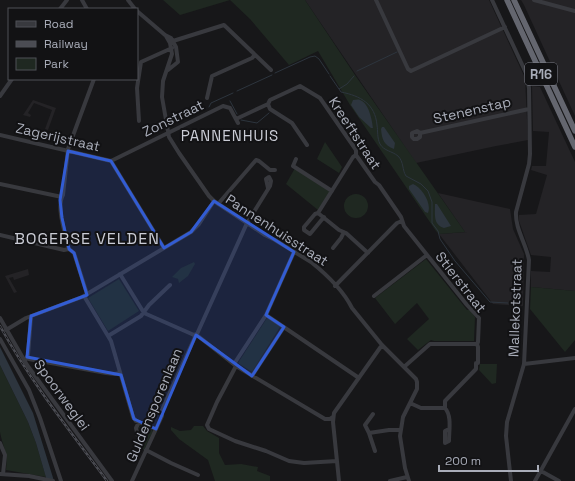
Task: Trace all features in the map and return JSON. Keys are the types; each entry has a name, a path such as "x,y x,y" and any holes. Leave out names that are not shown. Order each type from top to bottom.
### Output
{"highway":[{"name":"R16","path":"507,0 575,147"},
{"name":"R16","path":"514,0 575,131"}],"street":[{"path":"61,8 67,0"},
{"path":"128,0 134,8"},
{"path":"376,0 408,69 411,71 505,27"},
{"name":"Mallekotstraat","path":"492,0 526,73 529,88 530,109 529,164 516,212 516,218 529,260 524,364 507,422 507,445 511,481"},
{"path":"534,0 575,11"},
{"path":"138,12 166,36 169,36 173,41 224,25 270,70"},
{"path":"140,121 137,88 141,62 172,48 166,36"},
{"name":"Pannenhuisstraat","path":"167,70 178,62 173,41"},
{"name":"Pannenhuisstraat","path":"172,48 172,58 163,81 162,97 169,137 216,203 316,267 335,286 382,345 416,379 417,389 403,417 400,441 408,479"},
{"path":"207,98 212,76 252,58 254,55"},
{"path":"0,96 11,80"},
{"path":"94,80 68,151 64,195 60,200 62,218 69,249 74,253 86,295 111,341 133,417 139,422 156,429"},
{"name":"Kreeftstraat","path":"237,121 268,104 270,100 300,86 320,98 356,150 356,155 401,217 404,226 414,237"},
{"path":"268,104 270,109 292,123 307,145"},
{"name":"Zonstraat","path":"111,161 223,106 230,108 237,121"},
{"name":"Stenenstap","path":"420,133 530,109"},
{"name":"Zagerijstraat","path":"0,136 111,161"},
{"path":"324,217 310,234 304,230 304,227 315,214 318,213 353,157 356,155"},
{"path":"296,159 291,168 332,191"},
{"path":"6,330 31,316 86,295 191,232 256,160 270,170 275,170"},
{"path":"111,161 164,248"},
{"path":"0,184 62,197"},
{"name":"Guldensporenlaan","path":"132,481 162,416 162,410 247,223 268,188"},
{"path":"318,213 339,230 344,232 368,253"},
{"path":"335,286 397,223 402,221"},
{"path":"333,248 344,232"},
{"path":"0,235 64,250 69,249"},
{"name":"Stierstraat","path":"414,237 479,318 476,369 445,402 445,408"},
{"path":"294,252 266,315 235,365 207,425 209,429 235,441 266,451 289,461 304,463 337,461"},
{"path":"374,296 427,255"},
{"path":"120,274 144,313 196,335 252,376 325,419 330,419 333,417"},
{"path":"108,336 144,313 149,305 170,285"},
{"path":"266,315 359,378"},
{"path":"31,316 26,358 95,371 115,374 120,373"},
{"name":"Spoorweglei","path":"0,318 6,330 112,481"},
{"path":"252,376 284,327"},
{"path":"0,339 29,390 61,481"},
{"path":"404,367 430,344 477,344"},
{"path":"339,481 333,417 334,413 382,345"},
{"path":"524,364 575,358"},
{"path":"410,404 421,408 445,408 449,414 449,429"},
{"path":"535,481 542,472 575,409"},
{"path":"373,414 365,425 375,451"},
{"path":"139,422 136,428 140,445"},
{"path":"369,433 401,430"},
{"path":"0,443 5,456 1,474 54,481"},
{"path":"146,450 170,463 198,475"},
{"path":"542,472 559,481"},
{"path":"390,481 408,479"}],"highlighted area":[{"path":"68,151 111,161 164,248 191,232 214,201 294,252 266,315 284,327 252,376 196,335 156,429 134,419 121,375 27,357 31,316 87,295 74,253 69,249 62,218 60,200"}],"shaded area":[{"path":"305,0 489,0 525,78 528,140 416,163"},
{"path":"521,0 575,0 575,116 524,5"},
{"path":"532,86 540,87 575,162 575,291 531,287 531,271 550,272 551,257 531,255 519,221 519,215 536,214 547,175 531,170 532,166 546,166 549,132 533,131"},
{"path":"33,100 56,108 48,130 45,129 52,110 34,103 28,113 31,115 30,117 23,115"},
{"path":"353,100 359,100 366,105 370,112 373,128 371,128 359,117 351,105"},
{"path":"384,127 395,143 394,149 388,146 383,139 381,129"},
{"path":"413,184 423,192 429,205 428,213 425,212 409,189 409,186"},
{"path":"438,193 510,209 513,229 524,254 523,306 493,304 439,234 467,232 465,232"},
{"path":"435,204 437,204 451,226 444,228 440,227 436,222"},
{"path":"28,269 29,275 14,280 13,277 9,278 17,292 14,293 5,276"},
{"path":"0,347 33,413 54,481 47,481 28,422 0,365"}],"green space":[{"path":"163,0 230,0 180,15"},
{"path":"230,0 305,0 357,78 465,232 439,234 436,231 350,105 318,51 289,65 250,19"},
{"path":"325,142 342,167 339,173 317,159"},
{"path":"295,168 330,191 318,210 286,184"},
{"path":"356,194 364,198 368,206 364,214 356,218 348,214 344,206 348,198"},
{"path":"426,259 467,310 470,310 475,317 474,341 431,340 418,350 407,339 429,319 417,303 395,324 375,298"},
{"path":"194,262 195,264 188,276 179,283 178,279 172,277 181,268"},
{"path":"119,279 139,311 108,331 88,298"},
{"path":"531,287 575,291 575,340 565,352 530,309"},
{"path":"267,318 280,327 252,372 238,363"},
{"path":"480,364 497,364 496,383 492,384 479,370"},
{"path":"0,365 28,422 46,477 6,470 6,454 0,432"},
{"path":"141,425 153,431 144,450 139,448 141,443 144,441 141,428 138,429"},
{"path":"194,426 203,426 207,431 219,438 219,453 225,465 241,464 258,467 257,471 270,476 270,481 215,481 208,460 179,439 171,430 171,427 180,431 191,430"}],"waterway":[{"path":"357,71 397,52"},
{"path":"275,73 315,56 319,59 329,74"},
{"path":"237,91 272,75"},
{"path":"330,76 339,89 347,84 354,76"},
{"path":"339,89 341,92 361,99 370,106 376,118 380,144 400,158 406,176 421,184 428,191 432,202 432,223 438,231 440,239 455,261 490,302 508,303"},
{"path":"209,107 211,103 233,93"},
{"path":"230,101 237,114"},
{"path":"241,120 257,123 269,113"}],"railway":[{"path":"0,326 37,386 107,481"}],"district":[{"name":"PANNENHUIS","path":"230,136"},
{"name":"BOGERSE VELDEN","path":"87,238"}]}
